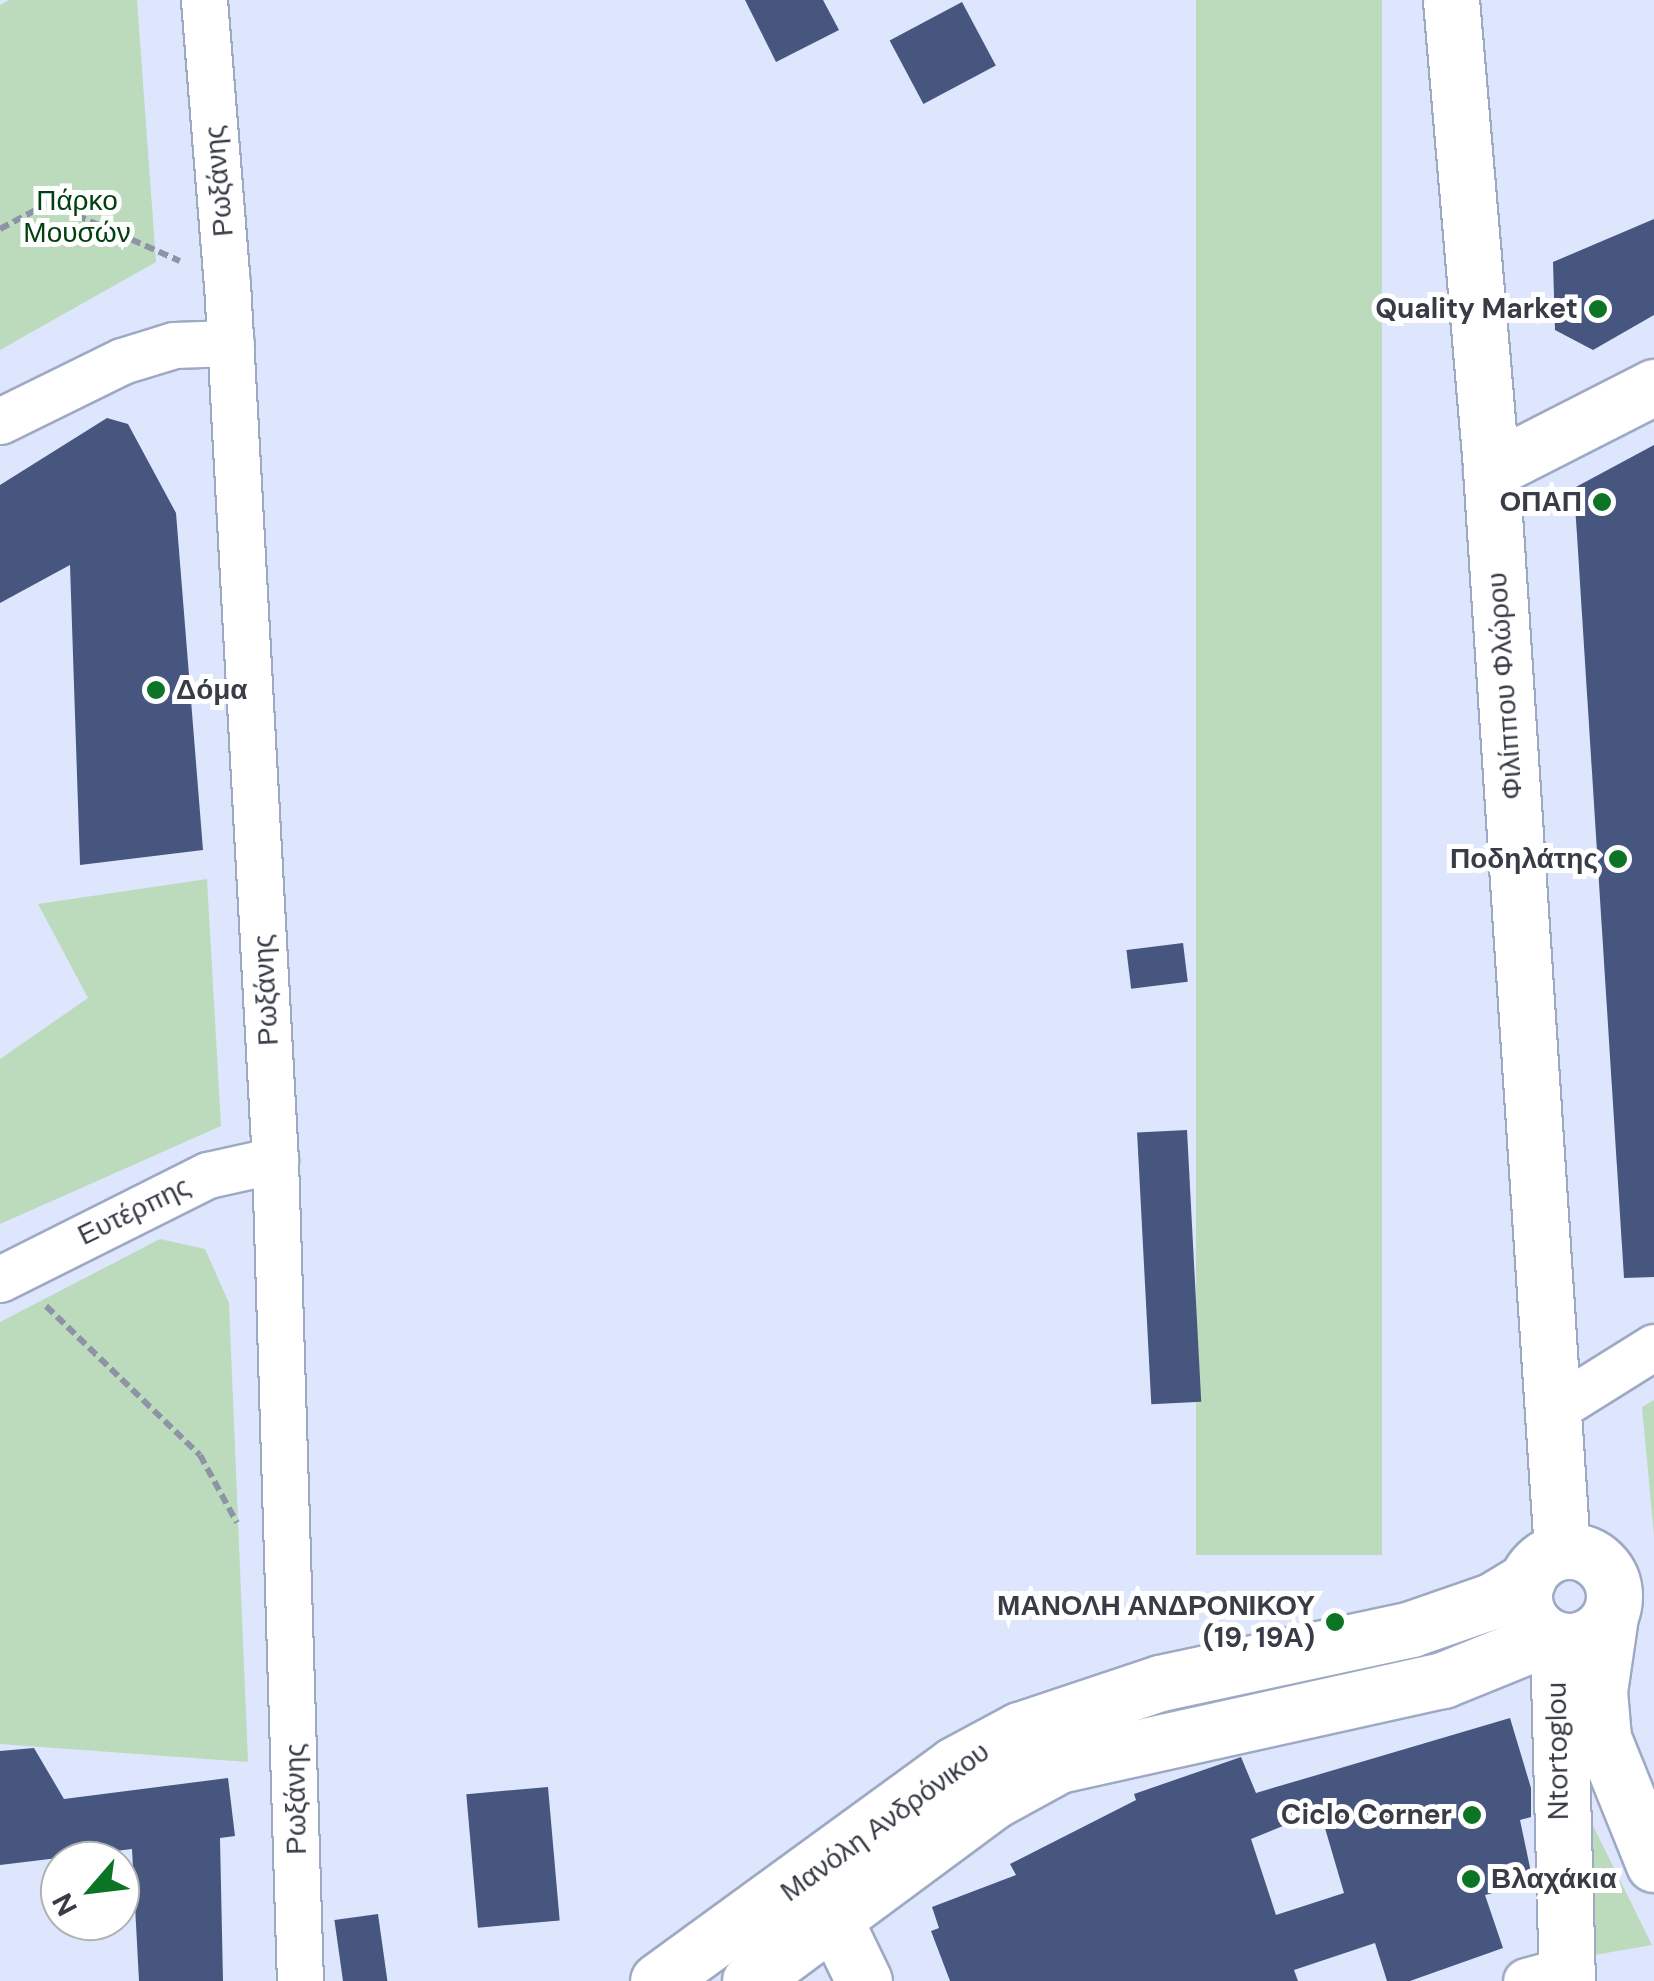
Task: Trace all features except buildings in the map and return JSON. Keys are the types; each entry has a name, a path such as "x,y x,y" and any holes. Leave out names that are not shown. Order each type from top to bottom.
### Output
{"main road":[{"name":"Φιλίππου Φλώρου","path":"1452,0 1491,470 1553,1410 1545,1565"},
{"path":"1491,470 1654,387"},
{"path":"1596,1560 1626,1596 1589,1637 1554,1638 1526,1609 1545,1565 1596,1560"},
{"name":"Μανόλη Ανδρόνικου","path":"750,1981 824,1896 954,1765 1019,1730 1160,1683 1411,1629 1492,1601 1545,1565"},
{"path":"1626,1596 1598,1691 1603,1738 1654,1864"},
{"name":"Μανόλη Ανδρόνικου","path":"658,1981 824,1896 1059,1765 1443,1680 1554,1638"},
{"name":"Ntortoglou","path":"1553,1977 1554,1638"},
{"path":"824,1896 864,1981"}],"street":[{"name":"Ρωξάνης","path":"204,0 227,283 275,1160 300,1981"},
{"path":"0,421 122,361 174,345 230,342"},
{"name":"Ευτέρπης","path":"6,1276 208,1175 275,1160"},
{"path":"1553,1410 1654,1347"}],"path":[{"path":"0,229 48,203 227,283"},
{"path":"6,1276 200,1455 246,1540"}],"green space":[{"name":"Πάρκο Μουσών","path":"9,0 137,0 156,262 0,350 0,5"},
{"path":"1196,0 1382,0 1382,1555 1196,1555"},
{"path":"207,879 221,1126 0,1224 0,1059 88,998 38,904"},
{"path":"160,1239 205,1249 229,1303 248,1762 0,1744 0,1322"},
{"path":"1654,1400 1654,1536 1642,1407"},
{"path":"1572,1783 1652,1945 1583,1957"}],"place":[{"name":"Quality Market","path":"1598,309"},
{"name":"ΟΠΑΠ","path":"1602,502"},
{"name":"Δόμα","path":"156,690"},
{"name":"Ποδηλάτης","path":"1618,859"},
{"name":"ΜΑΝΟΛΗ ΑΝΔΡΟΝΙΚΟΥ (19, 19Α)","path":"1335,1622"},
{"name":"Ciclo Corner","path":"1472,1815"},
{"name":"Βλαχάκια","path":"1471,1879"}]}
